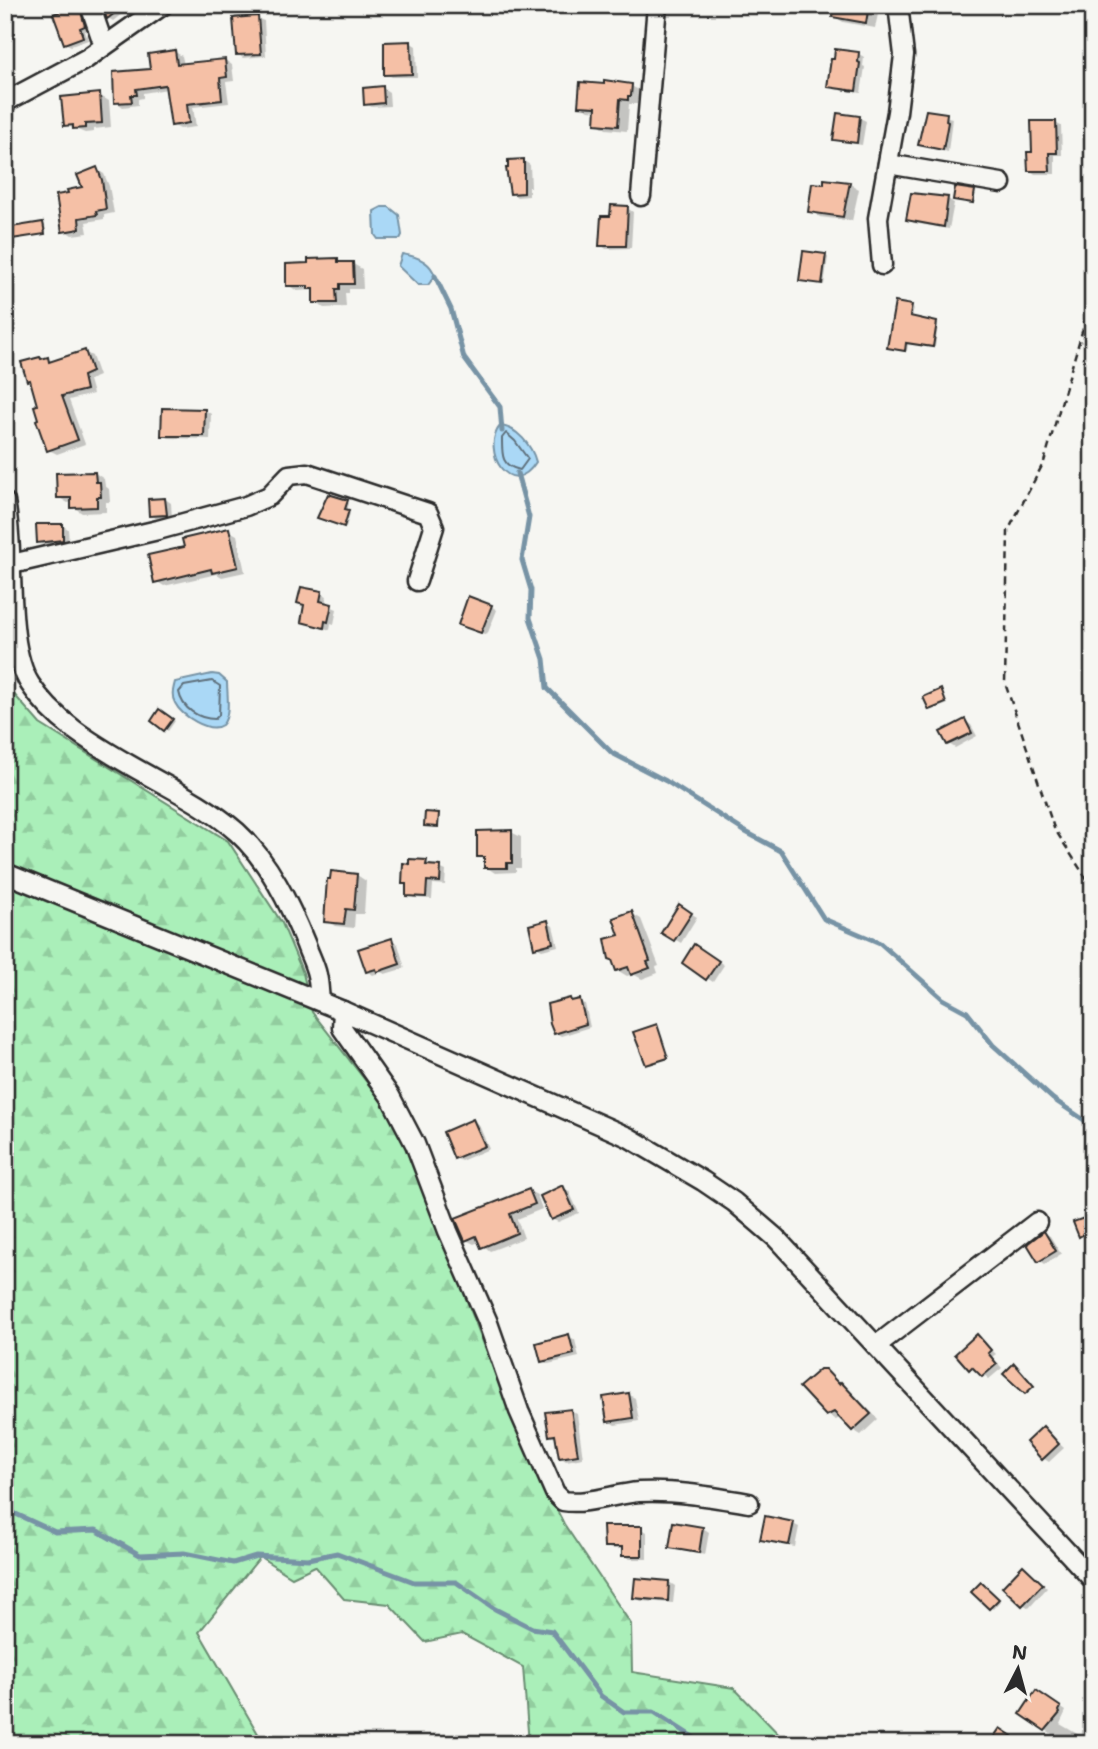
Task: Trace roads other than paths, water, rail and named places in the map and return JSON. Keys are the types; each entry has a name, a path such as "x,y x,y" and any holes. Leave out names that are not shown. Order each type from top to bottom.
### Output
{"street":[{"path":"90,5 104,46"},
{"path":"5,102 104,46 163,5"},
{"path":"641,195 657,5"},
{"path":"882,265 878,218 904,55 898,5"},
{"path":"888,164 1001,183"},
{"path":"12,564 158,530 246,506 269,496 289,475 307,473 428,513 434,527 417,581"},
{"path":"5,502 12,564 15,632 20,667 31,686 49,709 79,734 200,806 237,832 266,867 294,916 317,973 320,1001"},
{"path":"5,873 343,1011 628,1137 703,1181 734,1202 776,1238 1093,1580"},
{"path":"343,1011 342,1028 390,1096 415,1144 448,1231 487,1320 519,1411 555,1493 562,1501 575,1502 640,1492 687,1493 749,1503"},
{"path":"877,1345 1037,1222"}],"water":[{"path":"389,207 399,215 402,235 400,239 378,239 375,235 374,211"},
{"path":"402,254 418,258 430,267 435,276 428,285 418,285 398,266"},
{"path":"500,426 523,438 536,462 526,473 517,477 508,475 496,458 495,436"},
{"path":"219,675 227,682 227,716 222,725 216,727 203,725 189,718 178,708 173,695 175,682"}],"waterway":[{"path":"435,276 451,309 464,358 500,407 502,431"},
{"path":"517,473 529,517 522,560 531,590 530,618 544,659 547,688 612,753 666,781 744,831 781,851 824,919 880,943 943,999 967,1012 993,1045 1053,1099 1093,1126"},
{"path":"5,1509 55,1532 96,1530 140,1555 184,1553 233,1563 256,1556 308,1559 337,1553 414,1582 456,1582 495,1609 532,1628 552,1631 601,1696 624,1712 654,1712 696,1739 716,1744"}]}
